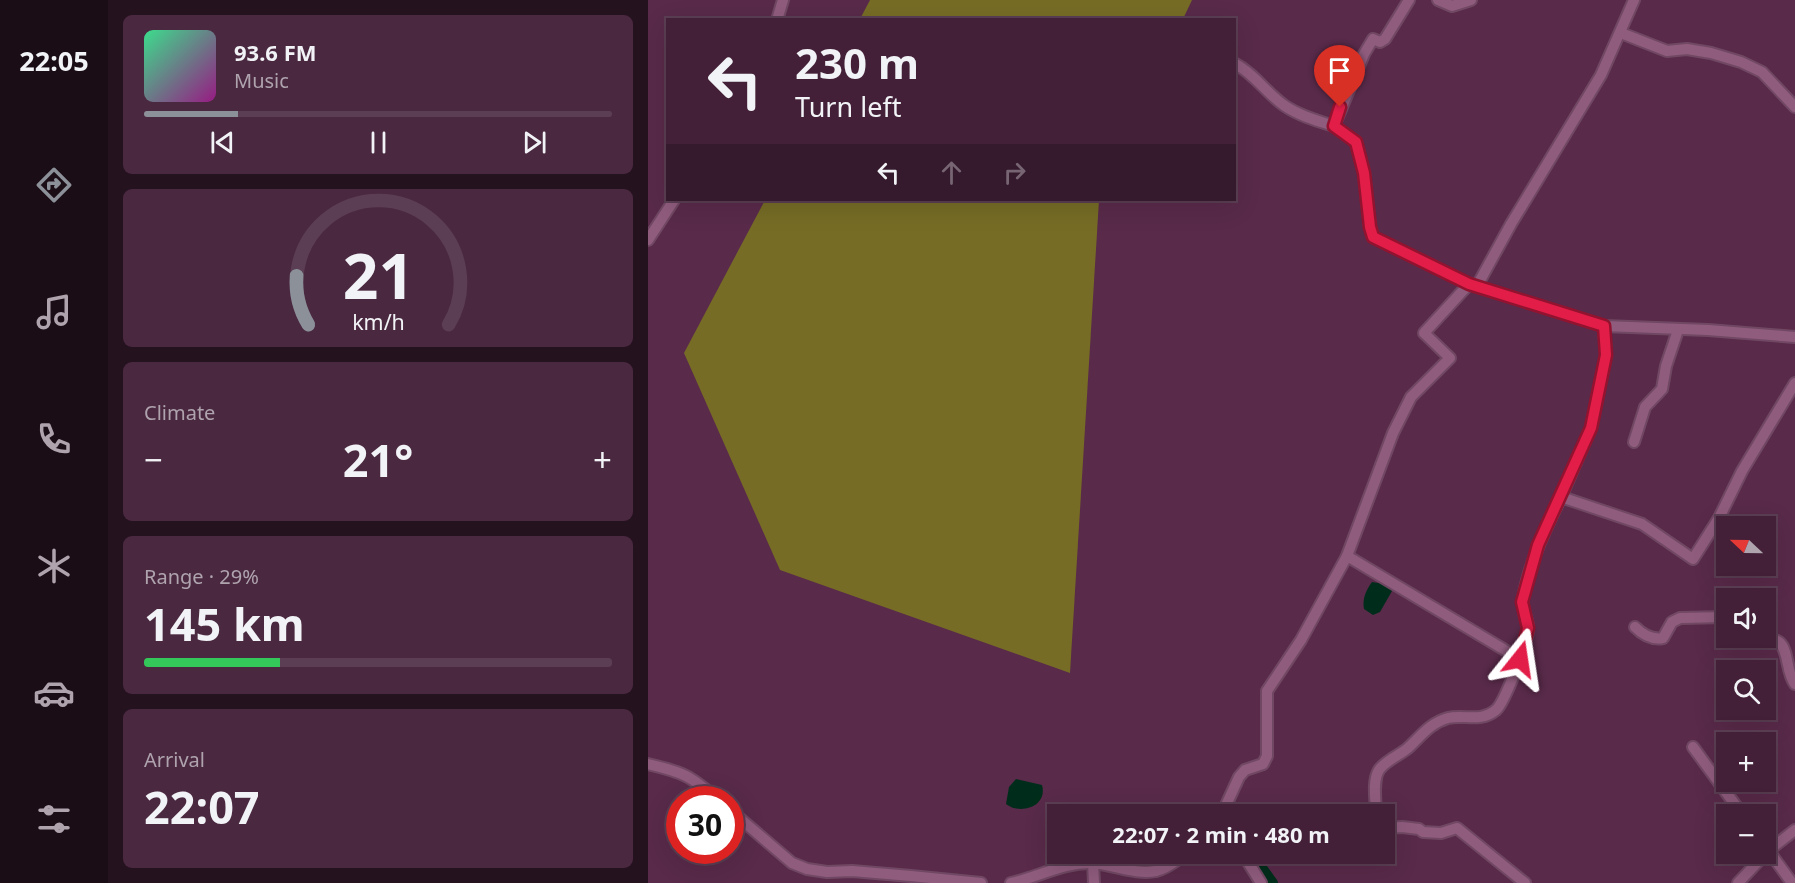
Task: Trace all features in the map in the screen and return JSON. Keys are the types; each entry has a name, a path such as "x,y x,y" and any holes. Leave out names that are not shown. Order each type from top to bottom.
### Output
{"street":[{"path":"778,18 783,0"},
{"path":"1334,126 1364,54 1373,39 1380,42 1385,39 1409,0"},
{"path":"1438,0 1452,6 1471,0"},
{"path":"1226,804 1245,770 1263,764 1268,746 1267,691 1301,639 1347,556 1393,433 1411,397 1450,358 1424,333 1473,285 1601,75 1634,0"},
{"path":"1621,33 1667,51 1688,49 1741,62 1762,72 1795,107"},
{"path":"1236,64 1250,72 1269,93 1286,107 1334,126 1356,142 1364,173 1373,237 1473,285 1604,326 1795,337"},
{"path":"648,240 673,201"},
{"path":"1376,804 1376,780 1379,770 1409,747 1425,730 1449,718 1482,717 1497,709 1520,659 1528,628 1522,602 1538,545 1591,428 1606,355 1604,326"},
{"path":"1634,442 1645,407 1662,388 1666,366 1678,330"},
{"path":"1561,497 1642,524 1694,559 1719,518 1742,471 1795,383"},
{"path":"1347,556 1520,659"},
{"path":"1635,627 1647,636 1660,639 1663,638 1672,622 1680,618 1716,617"},
{"path":"1776,641 1785,650 1790,678 1795,684"},
{"path":"1693,747 1735,804"},
{"path":"648,764 678,771 702,786"},
{"path":"744,822 792,863 807,869 981,883"},
{"path":"1395,827 1419,829 1423,832 1457,828 1526,883"},
{"path":"1776,843 1795,830"},
{"path":"1776,861 1792,883"},
{"path":"1011,883 1070,864"},
{"path":"1093,864 1094,883"},
{"path":"1100,864 1156,872 1172,864"},
{"path":"1249,864 1261,883"},
{"path":"1738,883 1754,864"}],"shaded area":[{"path":"870,0 1192,0 1183,18 861,18"},
{"path":"764,201 1099,201 1070,673 780,570 684,353"},
{"path":"1372,582 1391,585 1392,591 1380,612 1373,615 1364,609 1365,595"},
{"path":"1016,779 1042,785 1043,793 1037,804 1018,809 1006,804 1009,787"}],"waterway":[{"path":"1259,864 1273,883"}],"route":[{"path":"1340,107 1334,126 1356,142 1364,173 1373,237 1469,284 1604,326 1606,355 1591,428 1538,545 1522,602 1528,628 1520,659"}]}
